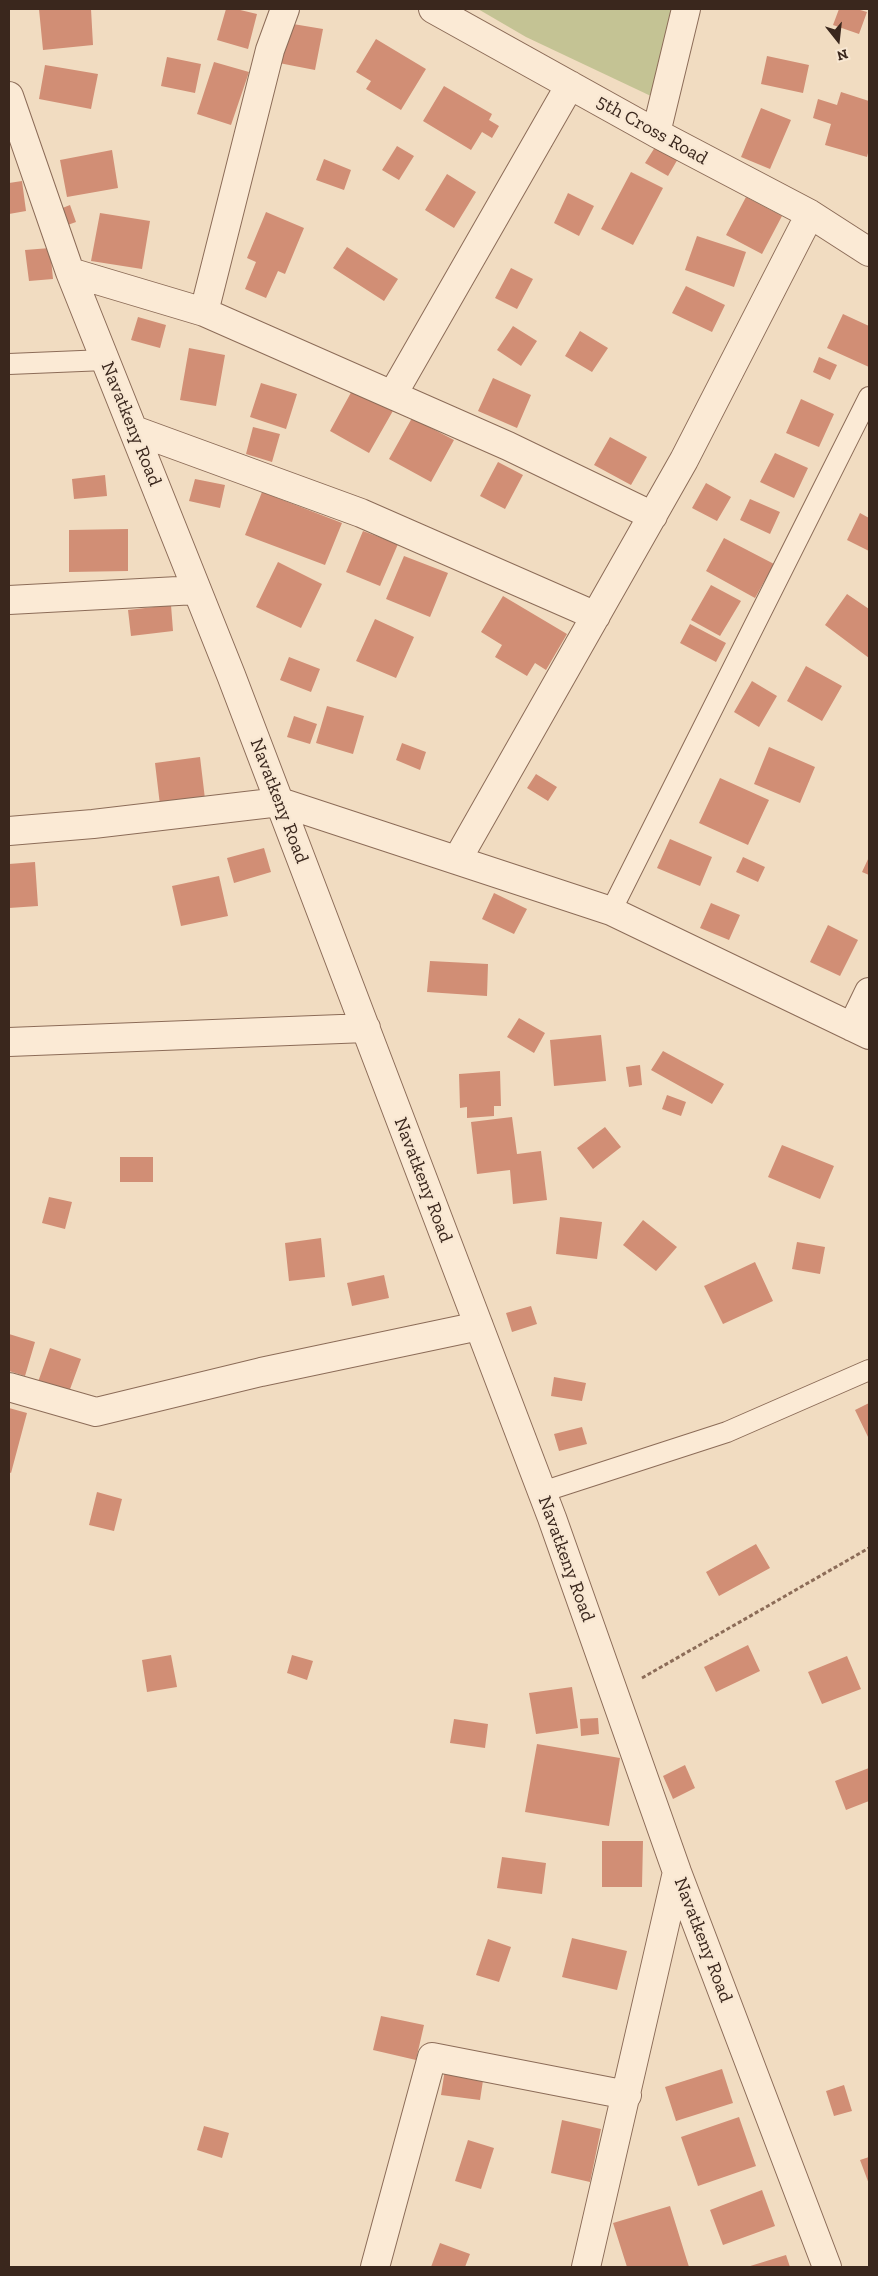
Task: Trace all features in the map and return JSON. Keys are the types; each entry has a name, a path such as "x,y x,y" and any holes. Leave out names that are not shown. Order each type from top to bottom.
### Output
{"street":[{"path":"204,312 270,50 285,9"},
{"name":"5th Cross Road","path":"433,9 656,133 810,214 869,252"},
{"path":"656,133 686,9"},
{"path":"393,394 570,85"},
{"name":"Navatkeny Road","path":"9,96 70,272 280,802 542,1492 677,1872 826,2267"},
{"path":"457,860 684,460 810,214"},
{"path":"70,272 204,312 508,446 653,516"},
{"path":"134,430 361,513 596,616"},
{"path":"9,600 197,590"},
{"path":"9,831 93,824 280,802 611,911 861,1031 869,992"},
{"path":"9,1042 366,1028"},
{"path":"9,1387 96,1412 261,1372 479,1326"},
{"path":"586,2267 677,1872"},
{"path":"374,2267 432,2057 627,2095"}],"lane":[{"path":"9,364 105,360"},
{"path":"611,911 869,397"},
{"path":"542,1492 727,1432 869,1370"}],"path":[{"path":"614,1694 869,1548"}],"shaded area":[{"path":"478,9 679,9 653,97 526,37"}],"building":[{"path":"39,9 91,9 93,45 43,50"},
{"path":"226,9 236,9 257,14 248,49 217,40"},
{"path":"839,9 857,9 867,12 859,34 833,25"},
{"path":"287,23 323,29 315,70 279,63"},
{"path":"376,39 426,69 401,110 366,89 371,81 356,72"},
{"path":"767,56 809,65 803,93 761,84"},
{"path":"167,57 201,64 195,93 161,86"},
{"path":"214,62 249,72 231,125 197,114"},
{"path":"45,65 98,74 91,109 39,99"},
{"path":"444,86 492,114 489,120 499,126 492,138 482,132 471,150 423,121"},
{"path":"841,92 869,101 869,149 867,157 825,145 831,124 813,118 818,99 837,105"},
{"path":"761,108 791,120 770,169 741,157"},
{"path":"657,144 679,157 668,176 645,163"},
{"path":"397,146 414,156 399,180 382,170"},
{"path":"112,150 118,188 67,197 60,160"},
{"path":"324,159 351,170 344,190 316,180"},
{"path":"631,172 663,188 633,245 601,229"},
{"path":"447,174 476,192 454,228 425,210"},
{"path":"22,181 26,211 9,214 9,183"},
{"path":"568,193 594,206 579,236 554,223"},
{"path":"746,197 782,216 762,254 726,235"},
{"path":"70,205 76,222 62,227 55,211"},
{"path":"266,212 304,228 285,274 278,271 266,298 245,289 256,262 247,258"},
{"path":"100,213 150,221 142,269 91,261"},
{"path":"697,236 746,252 734,287 685,270"},
{"path":"347,247 398,279 384,301 333,268"},
{"path":"50,248 53,279 29,281 25,250"},
{"path":"511,268 533,279 517,309 495,298"},
{"path":"686,286 725,305 712,332 672,313"},
{"path":"843,314 869,326 869,367 827,348"},
{"path":"138,317 166,325 160,348 131,340"},
{"path":"513,326 537,341 521,366 497,350"},
{"path":"580,331 608,348 592,372 565,356"},
{"path":"189,348 225,355 216,406 180,400"},
{"path":"819,357 837,365 830,380 813,372"},
{"path":"493,378 531,395 517,428 478,411"},
{"path":"261,383 297,394 286,429 250,417"},
{"path":"354,387 394,409 369,453 330,431"},
{"path":"801,399 834,414 819,447 786,433"},
{"path":"412,418 454,440 431,482 389,459"},
{"path":"253,427 280,434 272,462 246,454"},
{"path":"610,437 647,457 631,485 594,465"},
{"path":"775,453 808,468 794,498 760,482"},
{"path":"498,462 523,475 505,509 480,496"},
{"path":"105,475 107,496 74,499 72,479"},
{"path":"195,479 225,485 220,508 189,501"},
{"path":"706,483 731,497 717,521 692,508"},
{"path":"262,492 342,523 325,565 245,535"},
{"path":"750,499 780,512 770,534 740,520"},
{"path":"860,513 869,518 869,551 847,540"},
{"path":"128,529 128,571 69,572 69,530"},
{"path":"363,531 398,544 380,586 346,572"},
{"path":"724,538 774,564 755,598 706,571"},
{"path":"404,556 448,573 430,617 386,599"},
{"path":"278,562 322,584 301,628 256,607"},
{"path":"711,585 741,601 720,636 691,620"},
{"path":"847,594 869,609 869,658 825,625"},
{"path":"503,596 567,634 546,670 535,663 527,676 495,657 502,645 481,632"},
{"path":"171,605 173,631 131,636 128,610"},
{"path":"375,619 414,637 396,678 356,661"},
{"path":"690,624 726,643 716,662 680,643"},
{"path":"289,657 320,669 311,692 280,680"},
{"path":"806,666 842,686 822,721 787,701"},
{"path":"752,681 777,696 759,727 734,712"},
{"path":"327,706 364,716 353,754 316,743"},
{"path":"294,716 317,724 310,744 287,737"},
{"path":"402,743 426,752 420,770 396,760"},
{"path":"769,747 815,767 800,803 754,784"},
{"path":"200,757 205,799 160,805 155,763"},
{"path":"536,774 557,787 548,801 527,788"},
{"path":"720,778 769,800 748,845 699,823"},
{"path":"670,839 712,857 700,886 657,868"},
{"path":"264,848 271,872 234,883 227,858"},
{"path":"743,857 765,867 758,882 736,872"},
{"path":"869,857 869,875 862,872"},
{"path":"35,862 38,906 9,908 9,864"},
{"path":"219,876 228,916 181,926 172,886"},
{"path":"494,893 527,909 514,934 482,919"},
{"path":"711,903 740,915 729,940 700,928"},
{"path":"828,925 858,940 840,976 810,962"},
{"path":"430,961 488,964 487,996 427,992"},
{"path":"519,1018 545,1033 534,1053 507,1037"},
{"path":"601,1035 606,1081 554,1086 550,1040"},
{"path":"663,1051 724,1084 712,1104 651,1070"},
{"path":"640,1065 642,1085 629,1087 626,1067"},
{"path":"500,1071 501,1106 494,1106 494,1116 467,1118 467,1107 460,1108 459,1074"},
{"path":"667,1095 686,1102 681,1116 662,1109"},
{"path":"512,1117 517,1154 541,1151 547,1200 513,1204 510,1170 477,1174 471,1122"},
{"path":"605,1127 621,1147 593,1169 577,1148"},
{"path":"782,1145 834,1166 820,1199 768,1177"},
{"path":"120,1157 153,1157 153,1182 120,1182"},
{"path":"49,1197 72,1202 65,1229 42,1223"},
{"path":"560,1217 602,1222 597,1259 556,1254"},
{"path":"643,1220 677,1247 656,1271 623,1245"},
{"path":"321,1238 325,1277 289,1281 285,1243"},
{"path":"797,1242 825,1247 820,1274 792,1269"},
{"path":"755,1262 773,1301 723,1324 704,1286"},
{"path":"384,1275 389,1298 352,1306 347,1283"},
{"path":"531,1306 537,1324 512,1332 506,1313"},
{"path":"9,1334 35,1342 25,1376 9,1371"},
{"path":"50,1348 81,1359 69,1392 38,1382"},
{"path":"554,1377 586,1383 582,1401 551,1396"},
{"path":"869,1403 869,1439 855,1410"},
{"path":"9,1408 27,1413 11,1473 9,1472"},
{"path":"582,1427 587,1444 559,1451 554,1434"},
{"path":"97,1492 122,1499 114,1531 89,1525"},
{"path":"756,1544 770,1568 719,1596 706,1572"},
{"path":"748,1645 760,1671 716,1692 704,1667"},
{"path":"171,1655 177,1687 147,1692 142,1660"},
{"path":"292,1655 313,1661 307,1680 287,1673"},
{"path":"847,1656 861,1689 822,1704 808,1672"},
{"path":"572,1687 578,1728 536,1734 529,1693"},
{"path":"598,1718 599,1734 581,1736 580,1719"},
{"path":"454,1719 488,1724 485,1748 450,1743"},
{"path":"537,1744 620,1758 609,1826 525,1812"},
{"path":"685,1765 695,1788 673,1799 663,1776"},
{"path":"869,1768 869,1801 846,1810 835,1781"},
{"path":"602,1841 643,1841 642,1887 602,1887"},
{"path":"502,1857 546,1863 542,1894 497,1888"},
{"path":"572,1938 627,1951 617,1990 562,1977"},
{"path":"488,1939 511,1947 499,1982 476,1975"},
{"path":"381,2016 424,2025 416,2060 373,2050"},
{"path":"445,2069 484,2074 480,2100 441,2095"},
{"path":"722,2069 733,2103 676,2121 665,2087"},
{"path":"844,2085 852,2111 834,2116 826,2091"},
{"path":"739,2117 756,2166 698,2186 681,2137"},
{"path":"562,2120 601,2129 590,2182 551,2173"},
{"path":"204,2126 229,2133 222,2158 197,2150"},
{"path":"468,2140 494,2148 481,2189 455,2181"},
{"path":"869,2157 869,2184 860,2160"},
{"path":"762,2190 775,2226 723,2245 710,2210"},
{"path":"670,2206 689,2267 627,2267 613,2223"},
{"path":"440,2243 470,2254 465,2267 431,2267"},
{"path":"786,2255 790,2267 747,2267"}]}
